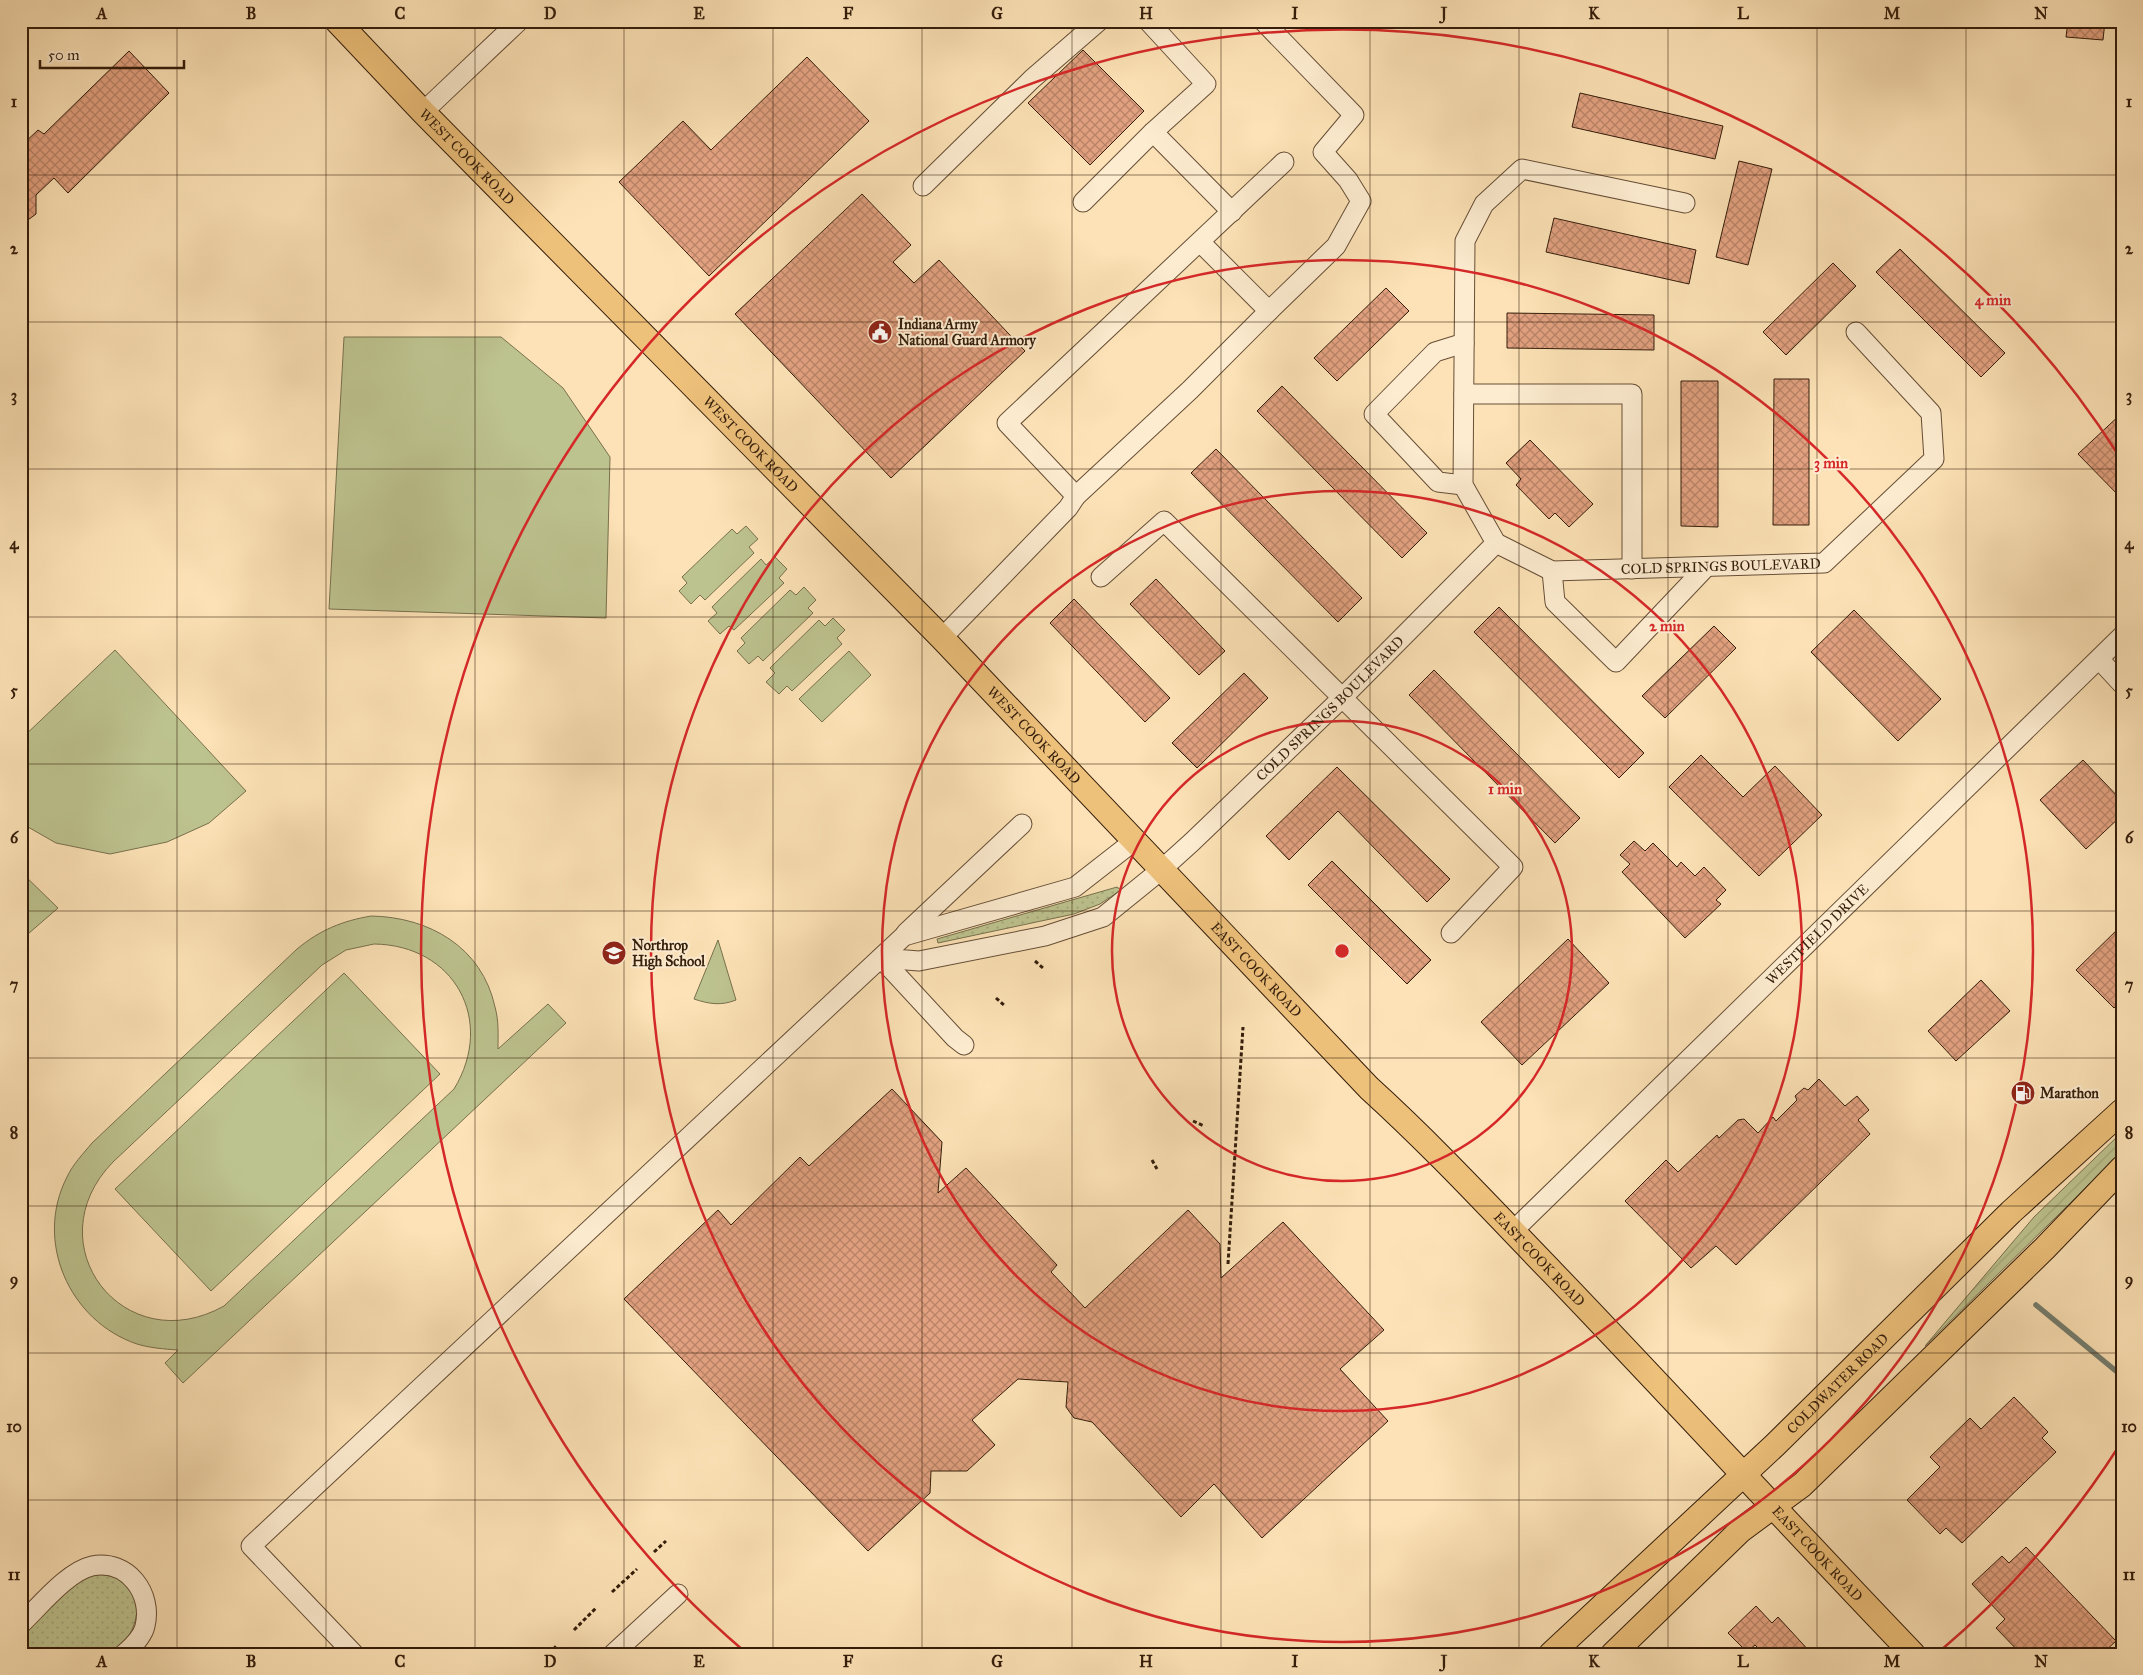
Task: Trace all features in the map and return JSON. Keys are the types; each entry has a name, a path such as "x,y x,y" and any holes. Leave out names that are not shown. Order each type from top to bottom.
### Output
{"main road":[{"name":"WEST COOK ROAD","path":"337,21 423,112 942,638 1162,870"},
{"name":"EAST COOK ROAD","path":"1162,870 1369,1088 1426,1140 1711,1438 1772,1507 1914,1654"},
{"name":"COLDWATER ROAD","path":"1552,1654 1744,1475 2011,1212 2122,1111"},
{"path":"1612,1654 1741,1530 1802,1485 2045,1248 2122,1168"}],"street":[{"path":"423,112 520,21"},
{"path":"923,186 1032,79 1099,21"},
{"path":"1083,202 1153,132 1206,84 1148,21"},
{"path":"942,638 1068,508 1076,496 1214,366 1336,246 1361,200 1348,180 1323,152 1354,115 1263,21"},
{"path":"1153,132 1232,212"},
{"path":"1076,496 1007,424 1284,162"},
{"path":"1496,543 1463,485 1465,241 1484,204 1522,169 1685,203"},
{"path":"1200,242 1269,311"},
{"name":"COLD SPRINGS BOULEVARD","path":"881,958 919,961 1045,936 1103,917 1162,870 1342,698 1496,543 1552,571 1824,564 1934,459 1931,413 1856,332"},
{"path":"1463,485 1438,482 1374,414 1435,352 1464,343"},
{"path":"1464,394 1632,394 1632,569"},
{"path":"1101,577 1164,521 1513,867 1451,932"},
{"path":"1552,571 1554,602 1616,662 1706,567"},
{"name":"WESTFIELD DRIVE","path":"1512,1231 2122,636"},
{"path":"2099,659 2122,684"},
{"path":"354,1654 251,1546 1022,824"},
{"path":"904,936 1075,887 1134,841"},
{"path":"881,958 956,1038 964,1044"},
{"path":"21,1624 69,1578 91,1566 112,1566 122,1570 135,1580 145,1597 147,1608 145,1628 124,1654"},
{"path":"614,1654 678,1594"}],"path":[{"path":"1036,961 1043,968"},
{"path":"996,998 1005,1006"},
{"path":"1228,1264 1243,1027"},
{"path":"1193,1121 1204,1126"},
{"path":"1152,1160 1157,1169"},
{"path":"654,1552 666,1541"},
{"path":"612,1592 637,1569"},
{"path":"574,1630 597,1607"},
{"path":"549,1654 558,1645"}],"green space":[{"path":"344,337 501,337 563,388 610,457 606,618 329,609"},
{"path":"746,526 758,539 749,547 754,553 705,600 700,595 691,604 679,591 687,583 682,577 732,529 737,534"},
{"path":"775,557 787,569 779,578 784,583 734,630 729,626 720,634 708,621 717,613 712,607 761,559 766,565"},
{"path":"804,587 816,600 808,608 813,613 763,661 758,656 749,664 737,651 745,643 741,638 790,590 796,595"},
{"path":"833,618 845,630 837,638 842,644 792,691 787,686 779,694 766,682 775,673 770,668 819,620 825,626"},
{"path":"115,650 246,791 209,823 167,842 110,854 56,843 21,823 21,739"},
{"path":"849,651 871,675 822,722 799,699"},
{"path":"21,872 58,908 21,940"},
{"path":"1117,887 1121,890 1100,904 1074,914 938,943 937,939"},
{"path":"371,916 413,922 432,929 450,939 465,952 478,968 488,986 497,1018 498,1049 548,1004 566,1023 183,1383 165,1363 178,1350 137,1344 113,1333 93,1317 76,1298 64,1276 57,1252 54,1227 58,1202 67,1177 75,1163 92,1143 297,949 323,932 360,918","holes":["374,944 402,948 426,957 446,972 460,991 468,1013 470,1037 466,1063 454,1089 224,1306 187,1319 153,1319 124,1307 101,1286 87,1258 83,1227 91,1194 113,1162 322,965 346,950"]},
{"path":"718,940 736,1000 715,1004 694,999"},
{"path":"344,973 440,1074 211,1291 115,1189"},
{"path":"2122,1132 2122,1152 1925,1346 2034,1217"},
{"path":"96,1574 112,1576 122,1581 130,1589 138,1602 132,1631 119,1648 113,1654 21,1654 21,1633 75,1584"}],"building":[{"path":"2068,21 2105,21 2103,40 2066,37"},
{"path":"1083,50 1144,111 1090,165 1028,103"},
{"path":"129,51 169,93 68,193 54,178 36,195 36,214 21,225 21,146 38,130 44,134"},
{"path":"807,57 869,121 709,276 619,182 683,121 711,150"},
{"path":"1580,93 1723,126 1715,159 1572,127"},
{"path":"1739,161 1772,169 1748,265 1716,257"},
{"name":"Indiana Army National Guard Armory","path":"862,194 911,245 893,262 914,283 939,260 1025,351 891,478 735,314"},
{"path":"1554,218 1696,250 1689,284 1546,252"},
{"path":"1900,249 2005,353 1981,377 1876,272"},
{"path":"1833,263 1856,286 1786,355 1763,332"},
{"path":"1386,288 1409,311 1337,381 1314,358"},
{"path":"1507,313 1654,315 1654,350 1507,348"},
{"path":"1774,379 1809,379 1809,525 1773,525"},
{"path":"1681,381 1718,381 1718,527 1681,526"},
{"path":"1282,386 1427,533 1402,558 1257,411"},
{"path":"2122,413 2122,499 2078,454"},
{"path":"1530,440 1593,504 1569,527 1555,513 1549,519 1516,485 1521,479 1506,463"},
{"path":"1216,449 1362,598 1338,622 1191,473"},
{"path":"1156,579 1225,651 1199,675 1130,604"},
{"path":"1074,599 1170,698 1145,722 1050,623"},
{"path":"1499,607 1644,753 1619,778 1474,632"},
{"path":"1854,610 1941,699 1898,741 1811,652"},
{"path":"1714,626 1736,648 1665,718 1642,696"},
{"path":"1434,670 1580,818 1555,843 1409,695"},
{"path":"1244,673 1268,698 1197,768 1172,743"},
{"path":"1701,755 1743,797 1775,766 1822,815 1759,876 1669,787"},
{"path":"2083,760 2122,801 2122,815 2086,849 2040,800"},
{"path":"1337,767 1450,879 1427,902 1338,811 1289,860 1266,836"},
{"path":"1634,841 1645,851 1653,843 1677,867 1681,862 1695,876 1704,867 1726,890 1716,900 1721,904 1685,938 1622,872 1630,864 1620,855"},
{"path":"1332,861 1431,960 1407,984 1308,885"},
{"path":"2122,925 2122,1001 2114,1008 2076,970"},
{"path":"1568,939 1609,983 1522,1065 1481,1022"},
{"path":"1981,980 2010,1011 1956,1061 1928,1031"},
{"path":"1819,1079 1845,1106 1857,1096 1869,1110 1858,1120 1870,1134 1736,1265 1716,1246 1691,1268 1625,1201 1666,1160 1678,1172 1717,1135 1719,1138 1738,1120 1744,1119 1758,1133 1773,1117 1776,1121 1797,1100 1795,1096 1804,1088 1808,1090"},
{"path":"892,1089 942,1142 938,1193 966,1168 1057,1265 1051,1272 1085,1308 1188,1210 1220,1244 1221,1278 1283,1222 1384,1330 1340,1369 1388,1421 1262,1538 1214,1484 1181,1517 1092,1422 1074,1418 1066,1407 1068,1382 1018,1379 972,1420 995,1445 967,1471 931,1471 930,1493 868,1551 624,1299 718,1210 731,1225 800,1157 809,1166"},
{"path":"2014,1397 2048,1432 2042,1438 2056,1452 1962,1543 1946,1528 1940,1534 1907,1500 1940,1467 1930,1457 1970,1418 1981,1429"},
{"path":"2026,1547 2116,1641 2102,1654 2021,1654 1996,1628 2005,1619 1972,1584 2002,1556 2009,1563"},
{"path":"1756,1606 1772,1623 1778,1617 1812,1654 1764,1654 1755,1645 1747,1652 1728,1633"}],"waterway":[{"path":"2036,1305 2122,1376"}],"place":[{"name":"Indiana Army National Guard Armory","path":"880,332"},
{"name":"Northrop High School","path":"614,953"},
{"name":"Marathon","path":"2023,1093"}]}
